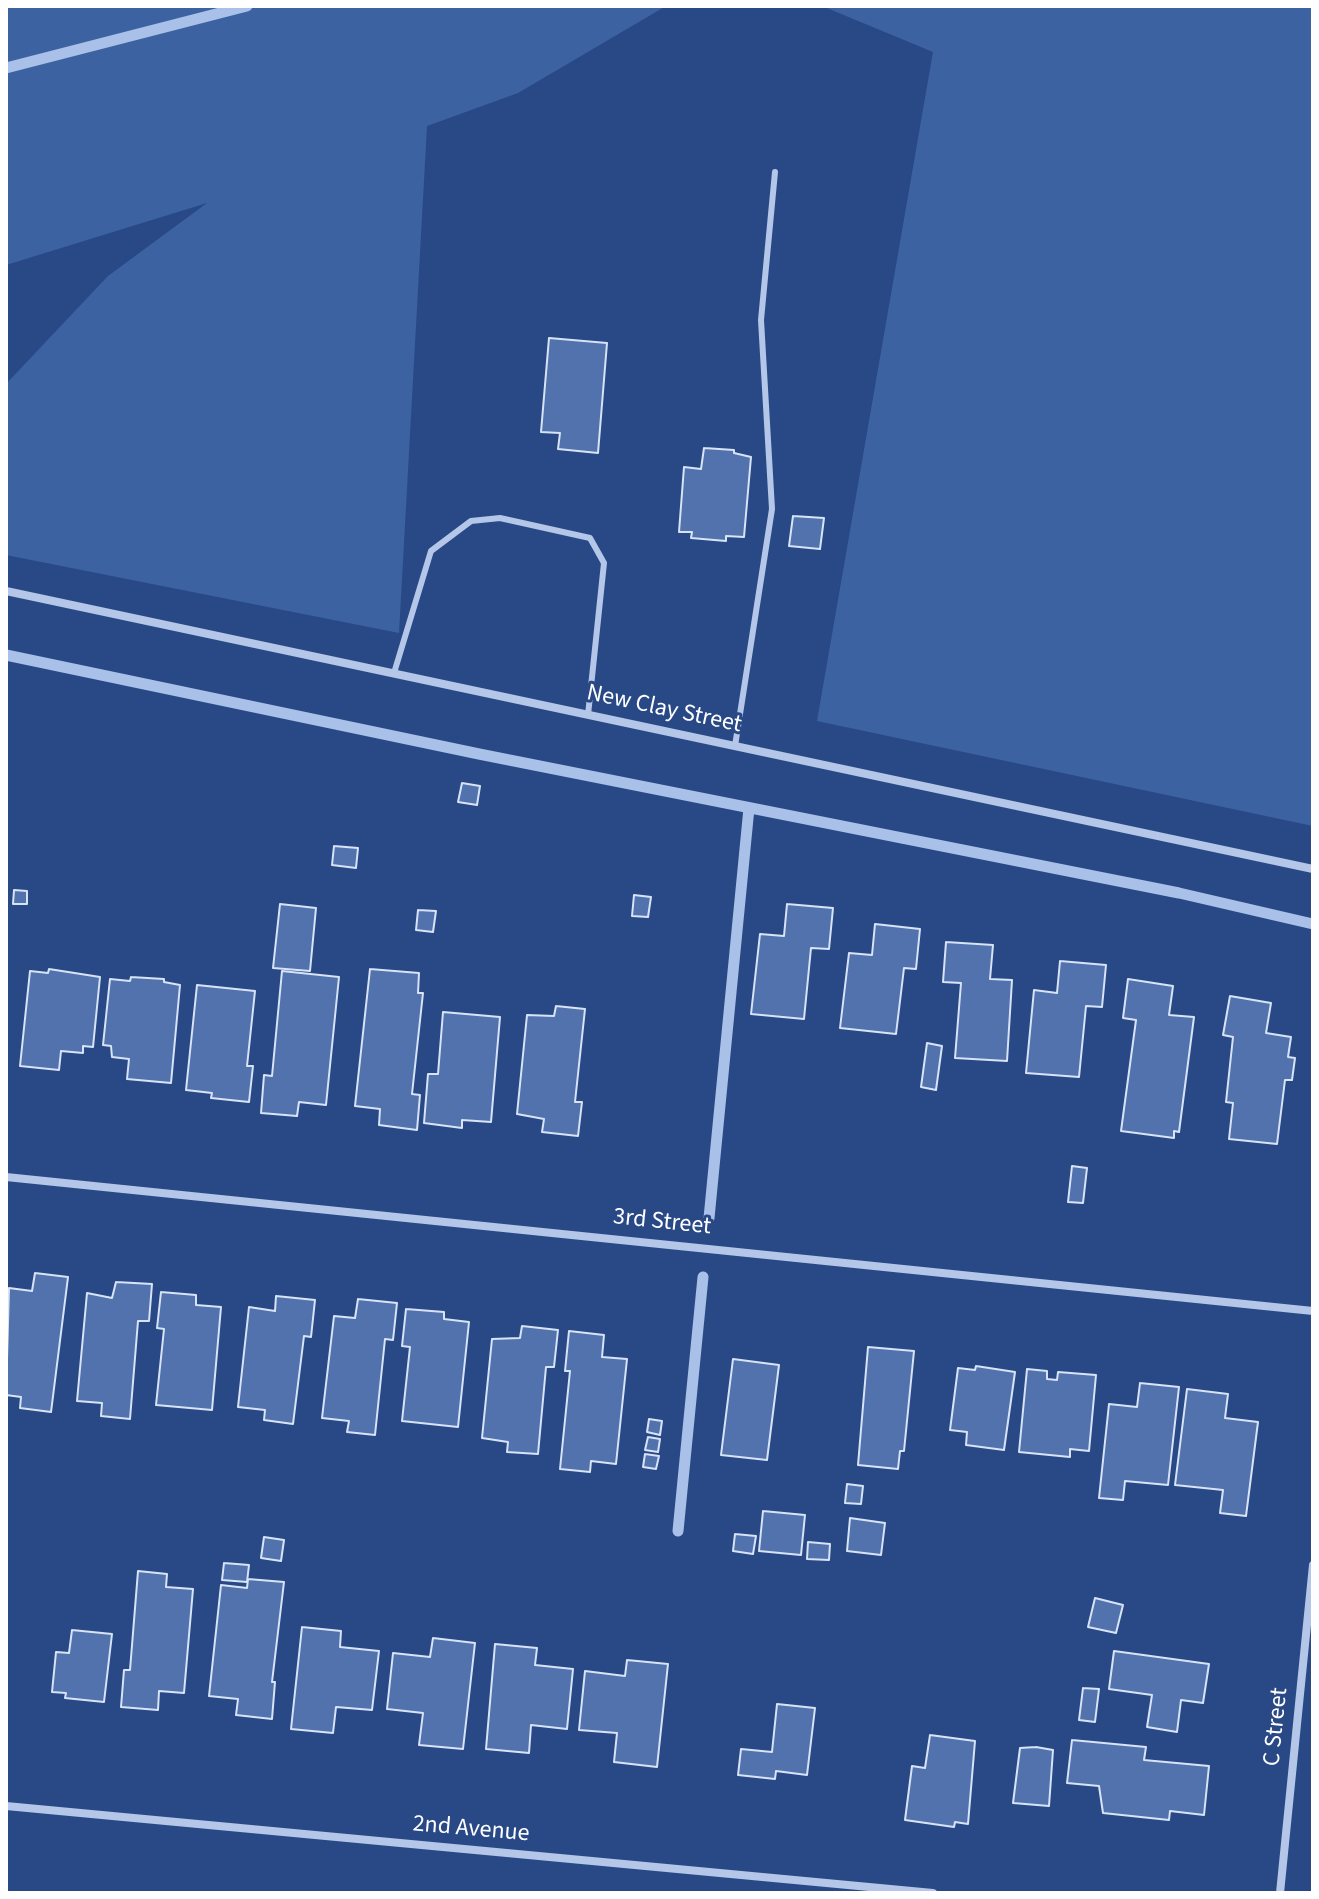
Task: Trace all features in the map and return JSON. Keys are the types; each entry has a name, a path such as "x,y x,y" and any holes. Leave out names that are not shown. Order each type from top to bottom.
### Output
{"street":[{"name":"New Clay Street","path":"6,591 1313,869"},
{"name":"3rd Street","path":"6,1177 1313,1311"},
{"name":"C Street","path":"1280,1893 1313,1565"},
{"name":"2nd Avenue","path":"6,1806 933,1893"}],"lane":[{"path":"735,746 772,509 761,320 775,172"},
{"path":"394,673 431,551 471,521 500,518 590,538 604,563 588,715"}],"shaded area":[{"path":"6,6 666,6 518,93 427,126 399,633 6,555 6,384 108,276 207,203 6,265"},
{"path":"822,6 1313,6 1313,826 817,721 933,52"}],"building":[{"path":"549,338 607,343 598,453 558,449 560,433 541,432"},
{"path":"704,448 734,450 734,453 751,457 744,537 726,536 726,541 691,538 692,532 679,532 684,467 701,469"},
{"path":"793,516 824,518 820,549 789,546"},
{"path":"462,783 480,786 477,805 458,802"},
{"path":"334,846 358,848 356,868 332,865"},
{"path":"14,890 27,891 27,904 13,904"},
{"path":"634,895 651,897 648,917 632,916"},
{"path":"280,904 316,908 310,971 273,968"},
{"path":"787,904 833,908 829,949 811,948 804,1019 751,1014 760,934 784,936"},
{"path":"418,910 436,911 433,932 416,930"},
{"path":"875,924 920,929 916,969 904,968 896,1034 840,1028 849,953 872,955"},
{"path":"946,942 993,945 990,979 1012,980 1007,1061 955,1058 961,983 943,982"},
{"path":"1060,961 1106,965 1102,1007 1086,1006 1079,1077 1026,1073 1034,990 1057,993"},
{"path":"49,969 100,977 93,1047 83,1046 83,1053 61,1051 59,1070 20,1066 30,971 48,973"},
{"path":"370,969 419,973 418,993 423,993 412,1094 420,1095 417,1130 379,1125 380,1109 355,1106"},
{"path":"282,971 339,977 326,1105 299,1102 297,1116 261,1113 264,1075 272,1076"},
{"path":"131,977 164,979 164,982 180,985 171,1083 127,1079 129,1059 112,1057 111,1046 103,1045 110,979 130,981"},
{"path":"1128,979 1173,986 1169,1015 1194,1017 1179,1132 1174,1131 1174,1138 1121,1131 1136,1020 1123,1018"},
{"path":"197,985 255,991 247,1066 253,1066 249,1102 211,1098 212,1093 186,1090"},
{"path":"1230,996 1271,1003 1266,1033 1291,1037 1288,1057 1295,1058 1292,1080 1285,1080 1277,1144 1229,1139 1233,1103 1226,1102 1233,1037 1223,1035"},
{"path":"556,1006 585,1009 575,1102 582,1102 578,1136 542,1132 544,1119 517,1114 527,1015 554,1016"},
{"path":"443,1012 500,1017 491,1122 462,1120 462,1128 424,1123 428,1074 438,1074"},
{"path":"927,1043 942,1046 936,1090 921,1087"},
{"path":"1072,1166 1087,1168 1083,1203 1068,1202"},
{"path":"35,1273 68,1277 51,1412 20,1408 21,1397 6,1395 9,1288 32,1291"},
{"path":"116,1282 152,1284 149,1321 138,1321 130,1419 101,1416 102,1403 77,1401 87,1293 112,1298"},
{"path":"161,1292 196,1295 196,1305 221,1307 212,1410 156,1405 164,1329 157,1328"},
{"path":"276,1296 315,1300 311,1337 304,1336 293,1424 264,1420 265,1410 238,1407 249,1307 275,1311"},
{"path":"358,1299 397,1303 393,1340 385,1339 375,1435 347,1432 349,1421 322,1418 334,1316 355,1318"},
{"path":"406,1309 444,1312 444,1319 469,1322 458,1427 402,1421 410,1347 402,1346"},
{"path":"522,1326 558,1330 554,1367 546,1367 538,1454 507,1452 508,1442 482,1438 492,1339 520,1338"},
{"path":"569,1331 604,1335 602,1357 627,1359 616,1464 591,1461 590,1472 560,1469 570,1371 565,1371"},
{"path":"868,1347 914,1351 904,1451 900,1451 898,1469 858,1465"},
{"path":"733,1359 779,1365 767,1460 721,1455"},
{"path":"976,1366 1015,1372 1004,1450 966,1445 967,1432 950,1430 958,1368 975,1370"},
{"path":"1027,1369 1047,1371 1047,1379 1057,1380 1058,1372 1096,1375 1089,1451 1070,1449 1070,1457 1019,1452"},
{"path":"1140,1383 1179,1387 1168,1485 1125,1481 1123,1500 1099,1498 1109,1404 1137,1407"},
{"path":"1187,1389 1228,1394 1225,1418 1258,1422 1246,1516 1220,1513 1223,1490 1175,1485"},
{"path":"649,1419 662,1421 660,1435 647,1432"},
{"path":"648,1437 660,1439 658,1452 645,1450"},
{"path":"645,1454 659,1456 656,1469 643,1467"},
{"path":"847,1484 863,1486 861,1504 845,1503"},
{"path":"763,1511 805,1515 801,1555 759,1551"},
{"path":"850,1518 885,1523 881,1555 847,1551"},
{"path":"735,1534 756,1536 753,1554 733,1551"},
{"path":"264,1537 284,1540 281,1561 261,1558"},
{"path":"808,1542 830,1544 829,1560 807,1559"},
{"path":"224,1563 249,1565 247,1582 222,1580"},
{"path":"138,1571 167,1574 166,1587 193,1589 184,1693 159,1691 158,1710 121,1707 124,1670 130,1670"},
{"path":"248,1579 284,1582 272,1682 275,1682 272,1719 236,1715 238,1699 209,1696 221,1585 247,1588"},
{"path":"1095,1598 1123,1605 1116,1633 1088,1627"},
{"path":"302,1627 341,1631 340,1647 379,1651 372,1710 336,1707 333,1733 291,1729"},
{"path":"72,1630 112,1634 104,1702 65,1698 66,1693 52,1692 56,1652 69,1653"},
{"path":"433,1638 475,1643 463,1749 419,1745 423,1713 387,1709 393,1653 430,1657"},
{"path":"495,1644 537,1648 535,1665 573,1669 567,1729 531,1725 529,1753 486,1749"},
{"path":"1114,1651 1209,1664 1203,1703 1181,1700 1177,1732 1147,1727 1152,1695 1109,1689"},
{"path":"627,1660 668,1664 657,1767 614,1762 617,1733 579,1730 585,1671 625,1676"},
{"path":"1083,1688 1099,1689 1095,1722 1079,1720"},
{"path":"777,1704 815,1708 807,1775 776,1771 775,1779 738,1775 741,1749 772,1752"},
{"path":"930,1735 975,1741 968,1824 955,1822 954,1827 905,1820 912,1766 925,1768"},
{"path":"1072,1740 1146,1747 1144,1760 1209,1766 1204,1815 1170,1811 1169,1820 1103,1813 1099,1786 1067,1783"},
{"path":"1020,1748 1053,1750 1049,1806 1013,1803"}],"waterway":[{"path":"6,68 247,6"},
{"path":"6,655 479,754 1179,893 1313,924"},
{"path":"709,1218 749,808"},
{"path":"678,1531 703,1277"}]}
